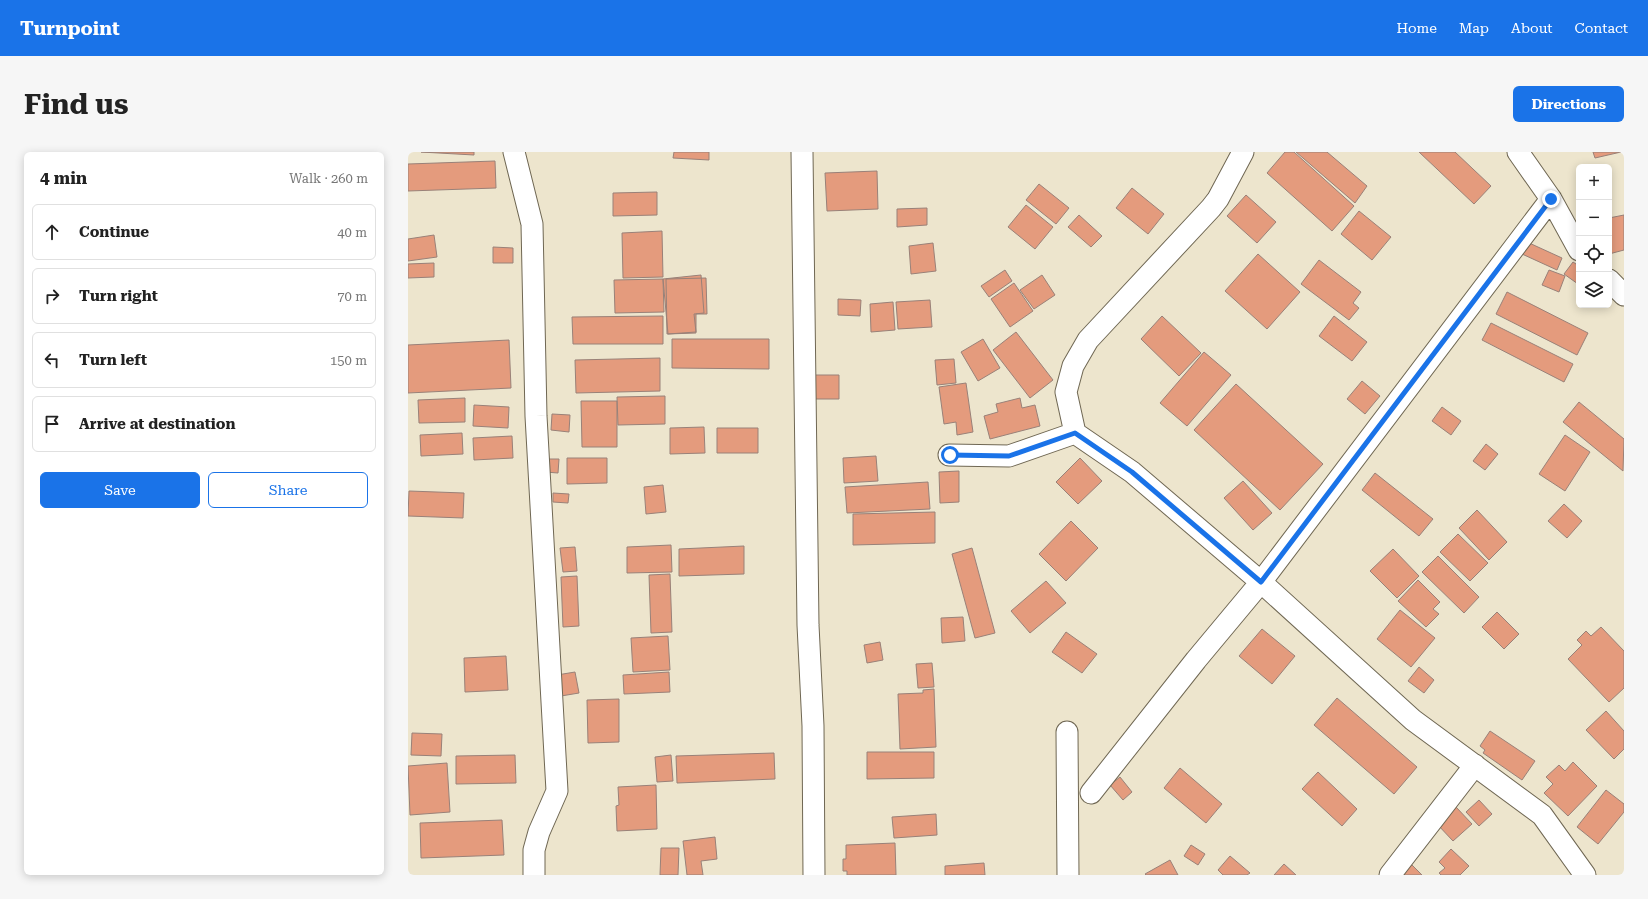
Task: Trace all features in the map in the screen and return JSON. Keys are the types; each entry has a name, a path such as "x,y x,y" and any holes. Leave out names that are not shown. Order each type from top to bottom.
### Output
{"street":[{"path":"514,152 532,224 536,416 557,791 539,832 534,850 534,875"},
{"path":"802,152 808,626 813,726 814,875"},
{"path":"1243,152 1218,199 1211,208 1088,340 1073,366 1066,392 1075,433 1132,472 1261,582 1413,720 1542,815 1585,875"},
{"path":"1518,152 1551,199 1576,245"},
{"path":"1091,792 1196,660 1261,582 1551,199"},
{"path":"1612,283 1624,296"},
{"path":"950,455 1009,456 1075,433"},
{"path":"1067,732 1068,875"},
{"path":"1390,875 1475,766"}],"building":[{"path":"421,152 474,152 474,155"},
{"path":"674,152 709,152 709,160 673,158"},
{"path":"1285,152 1294,152 1354,206 1332,231 1267,173"},
{"path":"1296,152 1327,152 1367,186 1355,203"},
{"path":"1419,152 1455,152 1491,186 1474,204"},
{"path":"1593,152 1621,152 1595,158"},
{"path":"495,161 496,188 408,191 408,164"},
{"path":"877,171 878,209 827,211 825,173"},
{"path":"1039,184 1069,208 1056,224 1026,200"},
{"path":"1132,188 1164,214 1148,234 1116,208"},
{"path":"657,192 657,215 613,216 613,193"},
{"path":"1246,195 1276,222 1257,243 1227,216"},
{"path":"1026,205 1053,227 1035,249 1008,227"},
{"path":"927,208 927,225 897,227 897,209"},
{"path":"1359,211 1391,237 1372,260 1341,234"},
{"path":"1079,215 1102,236 1091,247 1068,227"},
{"path":"1624,215 1624,250 1612,253 1612,236 1612,217"},
{"path":"662,231 663,277 623,278 622,233"},
{"path":"434,235 437,257 408,261 408,239"},
{"path":"1527,242 1562,258 1557,270 1522,254"},
{"path":"933,243 936,271 911,274 909,246"},
{"path":"493,247 513,248 513,263 493,263"},
{"path":"1258,254 1300,292 1267,329 1225,291"},
{"path":"1319,260 1361,292 1353,303 1359,308 1349,320 1301,284"},
{"path":"1573,262 1576,264 1576,283 1564,274"},
{"path":"434,263 434,277 408,278 408,264"},
{"path":"1005,270 1012,281 989,297 981,286"},
{"path":"1549,270 1565,276 1559,292 1542,285"},
{"path":"701,275 704,313 694,314 696,332 668,334 663,279"},
{"path":"1042,275 1055,295 1034,309 1020,290"},
{"path":"706,278 707,314 696,314 696,333 667,334 666,279"},
{"path":"663,279 664,312 615,313 614,280"},
{"path":"1014,283 1033,311 1010,327 991,299"},
{"path":"1507,292 1588,333 1577,355 1496,314"},
{"path":"838,299 861,300 860,316 838,315"},
{"path":"930,300 932,327 898,329 896,302"},
{"path":"893,302 895,330 871,332 870,304"},
{"path":"663,316 663,344 573,344 572,317"},
{"path":"1162,316 1201,353 1179,376 1141,339"},
{"path":"1334,316 1367,342 1352,361 1319,336"},
{"path":"1491,323 1573,364 1564,382 1482,340"},
{"path":"1016,332 1053,380 1030,398 993,350"},
{"path":"672,339 769,339 769,369 672,368"},
{"path":"983,339 1000,368 978,381 961,352"},
{"path":"509,340 511,388 408,393 408,345"},
{"path":"1204,352 1231,375 1187,426 1160,403"},
{"path":"660,358 660,391 576,393 575,360"},
{"path":"954,359 956,383 937,385 935,360"},
{"path":"815,375 839,375 839,399 815,399"},
{"path":"1362,381 1380,396 1365,414 1347,399"},
{"path":"966,383 973,432 957,435 956,422 944,424 939,387"},
{"path":"1236,384 1323,464 1280,510 1194,430"},
{"path":"665,396 665,424 618,425 617,397"},
{"path":"465,398 465,422 419,423 418,400"},
{"path":"1020,398 1022,408 1035,405 1040,426 990,439 984,416 998,412 996,404"},
{"path":"581,401 617,401 617,447 582,447"},
{"path":"1579,402 1624,439 1623,471 1563,422"},
{"path":"474,405 509,407 508,428 473,426"},
{"path":"1442,407 1461,421 1451,435 1432,421"},
{"path":"552,414 570,415 569,432 551,430"},
{"path":"704,427 705,453 670,454 670,428"},
{"path":"717,428 758,428 758,453 717,453"},
{"path":"462,433 463,454 421,456 420,435"},
{"path":"1565,435 1590,452 1565,491 1539,474"},
{"path":"512,436 513,458 474,460 473,438"},
{"path":"1486,444 1498,454 1485,470 1473,461"},
{"path":"876,456 878,481 844,483 843,458"},
{"path":"567,458 607,458 607,483 567,484"},
{"path":"1080,458 1102,481 1078,504 1056,482"},
{"path":"546,459 559,459 558,473 545,472"},
{"path":"959,471 959,502 940,503 939,472"},
{"path":"1375,473 1433,519 1419,536 1362,490"},
{"path":"1243,481 1272,513 1253,530 1224,498"},
{"path":"928,482 930,509 847,513 845,487"},
{"path":"663,485 666,512 646,514 644,487"},
{"path":"409,491 464,493 463,518 408,516"},
{"path":"553,493 569,494 568,503 553,502"},
{"path":"1564,504 1582,521 1567,538 1548,521"},
{"path":"1477,510 1507,542 1489,560 1459,528"},
{"path":"935,512 935,543 853,545 853,514"},
{"path":"1071,521 1098,548 1066,581 1039,554"},
{"path":"1458,534 1488,563 1470,581 1440,552"},
{"path":"671,545 672,572 627,573 627,547"},
{"path":"744,546 744,574 679,576 679,549"},
{"path":"575,547 577,571 563,572 560,548"},
{"path":"972,548 995,633 975,638 952,554"},
{"path":"1393,549 1419,576 1397,598 1370,571"},
{"path":"1438,556 1479,597 1464,613 1422,572"},
{"path":"670,574 672,632 651,633 649,575"},
{"path":"577,576 579,626 563,627 561,577"},
{"path":"1418,580 1440,602 1433,609 1439,614 1426,627 1398,601"},
{"path":"1046,581 1066,603 1030,633 1011,611"},
{"path":"1400,610 1435,638 1411,667 1377,639"},
{"path":"1497,612 1519,634 1504,649 1482,627"},
{"path":"963,617 965,641 942,643 941,618"},
{"path":"1601,627 1624,651 1624,688 1609,702 1568,659 1582,645 1577,640 1586,631 1591,636"},
{"path":"1262,629 1295,656 1272,684 1239,656"},
{"path":"1066,632 1097,654 1082,673 1052,652"},
{"path":"668,636 670,670 633,672 631,638"},
{"path":"880,642 883,660 867,663 864,645"},
{"path":"506,656 508,690 465,692 464,658"},
{"path":"932,663 934,687 918,688 916,664"},
{"path":"1419,667 1434,680 1424,693 1408,681"},
{"path":"575,672 579,693 561,696 557,675"},
{"path":"669,672 670,692 624,694 623,675"},
{"path":"934,689 936,747 900,749 898,694 923,693 923,690"},
{"path":"1337,698 1417,767 1394,794 1314,725"},
{"path":"619,699 619,742 588,743 587,700"},
{"path":"1606,711 1624,731 1624,749 1614,759 1586,730"},
{"path":"1490,731 1535,761 1522,780 1483,753 1485,750 1480,746"},
{"path":"412,733 442,734 441,756 411,755"},
{"path":"867,752 934,752 934,778 867,779"},
{"path":"774,753 775,779 677,783 676,756"},
{"path":"515,755 516,783 456,784 456,756"},
{"path":"671,755 673,781 657,782 655,757"},
{"path":"1573,762 1597,786 1568,816 1544,793 1553,784 1546,777 1559,765 1565,771"},
{"path":"447,763 450,812 410,815 408,766"},
{"path":"1180,768 1222,804 1206,823 1164,788"},
{"path":"1318,772 1357,809 1342,826 1302,789"},
{"path":"1120,777 1132,792 1123,800 1110,785"},
{"path":"656,785 657,829 617,831 616,806 619,805 618,787"},
{"path":"1606,790 1624,804 1624,812 1598,844 1577,827"},
{"path":"1479,800 1492,814 1479,826 1466,812"},
{"path":"1456,807 1472,824 1453,841 1437,824"},
{"path":"936,814 937,835 894,838 892,817"},
{"path":"502,820 504,855 421,858 420,823"},
{"path":"715,837 717,859 701,861 703,875 687,875 683,841"},
{"path":"895,843 896,875 847,875 847,871 843,871 843,859 846,859 846,845"},
{"path":"1191,845 1205,854 1198,865 1184,856"},
{"path":"661,848 679,848 678,875 660,875"},
{"path":"1451,849 1469,866 1460,875 1441,875 1439,873 1445,868 1439,862"},
{"path":"1230,856 1250,873 1247,875 1223,875 1218,870"},
{"path":"1170,860 1178,875 1145,874"},
{"path":"984,863 985,875 945,875 945,866"},
{"path":"1410,863 1422,875 1400,875"},
{"path":"1284,864 1296,875 1274,875"}],"route":[{"path":"950,455 1009,456 1075,433 1132,472 1261,582 1551,199"}]}
